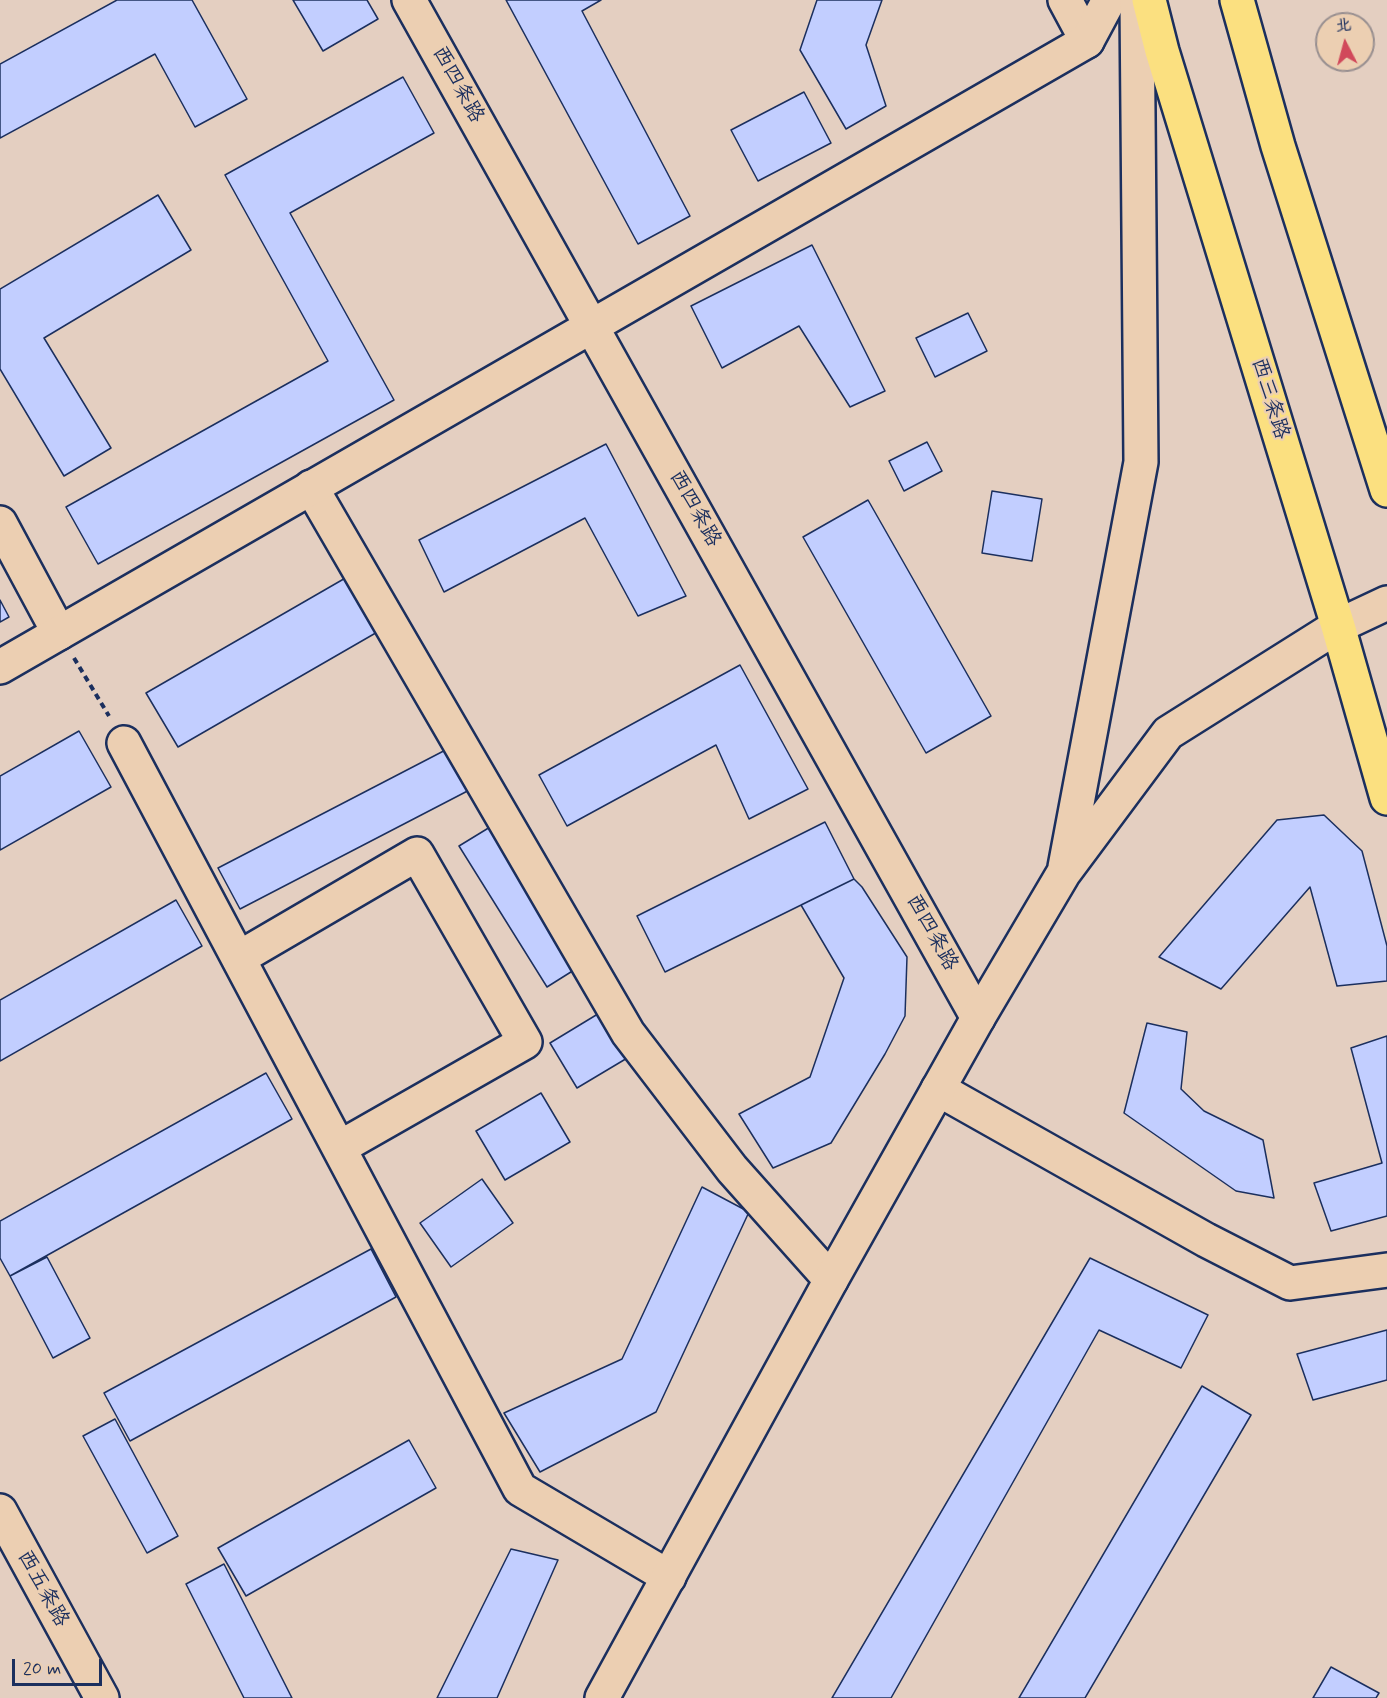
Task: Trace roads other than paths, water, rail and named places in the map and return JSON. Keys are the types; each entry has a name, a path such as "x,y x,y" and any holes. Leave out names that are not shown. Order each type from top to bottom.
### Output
{"main road":[{"name":"西三条路","path":"1149,0 1162,51 1338,626 1387,798"},
{"path":"1237,0 1278,146 1387,490"}],"street":[{"name":"西四条路","path":"409,0 978,1018"},
{"path":"1065,0 1087,41"},
{"path":"0,667 1087,41 1109,0"},
{"path":"1064,874 1141,462 1137,0"},
{"path":"311,487 628,1033 732,1170 831,1280"},
{"path":"0,523 59,633"},
{"path":"602,1698 831,1280 978,1018 1064,874 1168,733 1338,626 1387,603"},
{"path":"124,743 520,1489 669,1577"},
{"path":"239,958 417,854 525,1042 339,1148"},
{"path":"939,1089 1206,1240 1290,1283 1387,1270"},
{"name":"西五条路","path":"0,1511 102,1698"}]}
